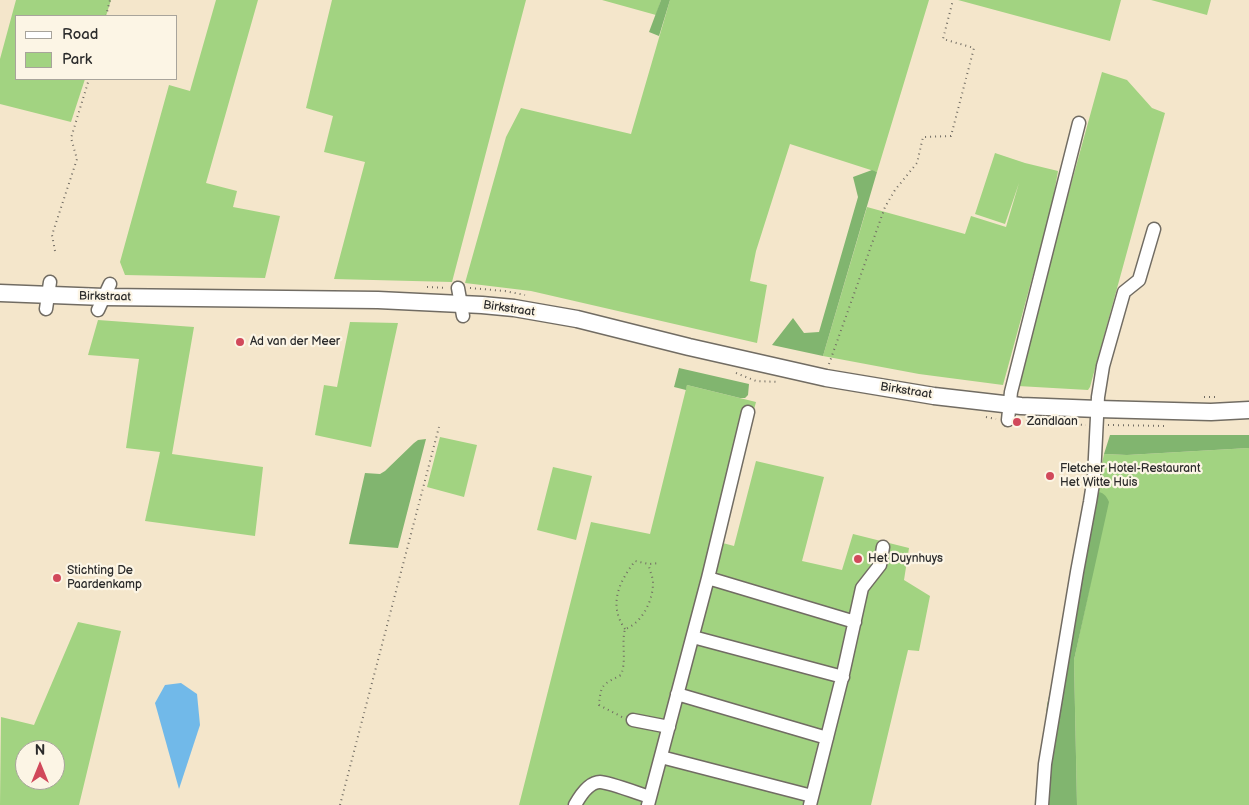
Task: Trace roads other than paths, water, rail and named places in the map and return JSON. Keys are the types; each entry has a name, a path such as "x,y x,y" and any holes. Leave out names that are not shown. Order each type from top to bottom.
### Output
{"main road":[{"name":"Birkstraat","path":"0,293 48,296 461,302 514,308 577,319 826,378 934,396 1009,413 1098,417 1249,410"}],"street":[{"path":"1009,413 1011,392 1079,123"},
{"path":"1042,805 1046,754 1076,572 1090,502 1098,398 1104,366 1124,292 1139,280 1154,229"},
{"path":"575,805 589,786 600,782 649,801 708,578 748,412"},
{"path":"661,757 811,800 862,588 880,565 883,547"},
{"path":"708,578 855,622"},
{"path":"692,637 842,677"},
{"path":"677,694 827,738"},
{"path":"633,720 668,727"}],"water":[{"path":"181,683 197,694 200,725 179,789 155,703 165,685"}],"place":[{"name":"Ad van der Meer","path":"240,342"},
{"name":"Zandlaan","path":"1017,422"},
{"name":"Fletcher Hotel-Restaurant Het Witte Huis","path":"1050,476"},
{"name":"Het Duynhuys","path":"858,559"},
{"name":"Stichting De Paardenkamp","path":"57,578"}]}
